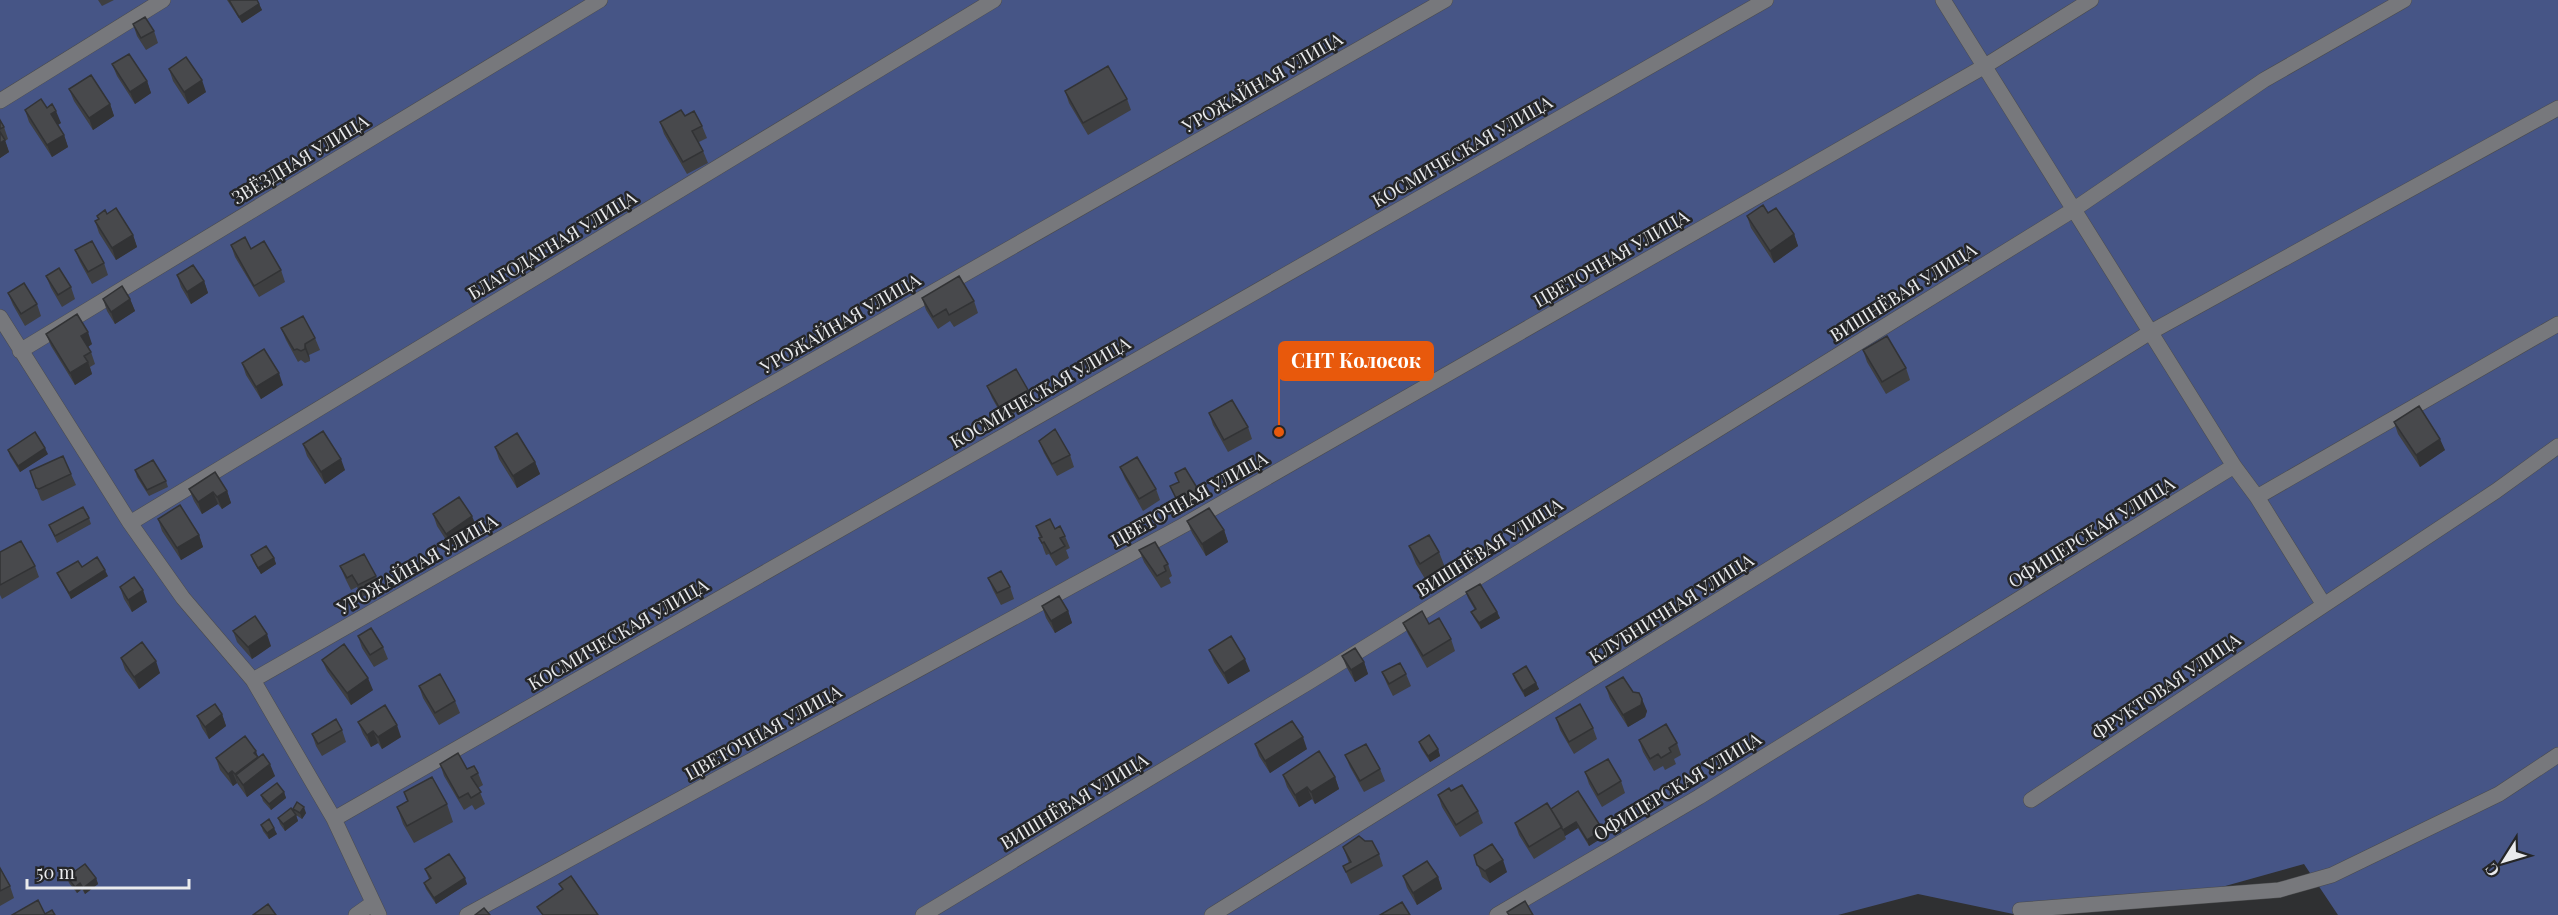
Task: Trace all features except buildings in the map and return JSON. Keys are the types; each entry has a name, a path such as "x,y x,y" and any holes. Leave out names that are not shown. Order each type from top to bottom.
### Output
{"street":[{"path":"0,101 163,0"},
{"name":"ЗВЁЗДНАЯ УЛИЦА","path":"20,351 600,0"},
{"name":"БЛАГОДАТНАЯ УЛИЦА","path":"130,523 994,0"},
{"name":"УРОЖАЙНАЯ УЛИЦА","path":"254,680 1445,0"},
{"name":"КОСМИЧЕСКАЯ УЛИЦА","path":"334,819 1766,0"},
{"path":"1942,0 2149,333 2234,466 2258,497 2324,604"},
{"name":"ЦВЕТОЧНАЯ УЛИЦА","path":"467,915 1184,525 1985,66 2091,0"},
{"name":"ВИШНЁВАЯ УЛИЦА","path":"923,915 1329,669 2073,210 2264,80 2404,0"},
{"name":"КЛУБНИЧНАЯ УЛИЦА","path":"1212,915 2149,333 2558,108"},
{"path":"0,317 130,523 183,598 254,680 334,819 376,909 356,915"},
{"path":"2258,497 2558,324"},
{"name":"ФРУКТОВАЯ УЛИЦА","path":"2031,800 2496,490 2558,446"},
{"name":"ОФИЦЕРСКАЯ УЛИЦА","path":"1497,915 1700,797 2234,466"},
{"path":"2020,910 2279,890 2332,875 2499,794 2558,755"}],"shaded area":[{"path":"0,0 2558,0 2558,915 2338,915 2304,864 2150,907 2018,915 1918,894 1838,915 0,915"}],"place":[{"name":"СНТ Колосок","path":"1279,432"}]}
